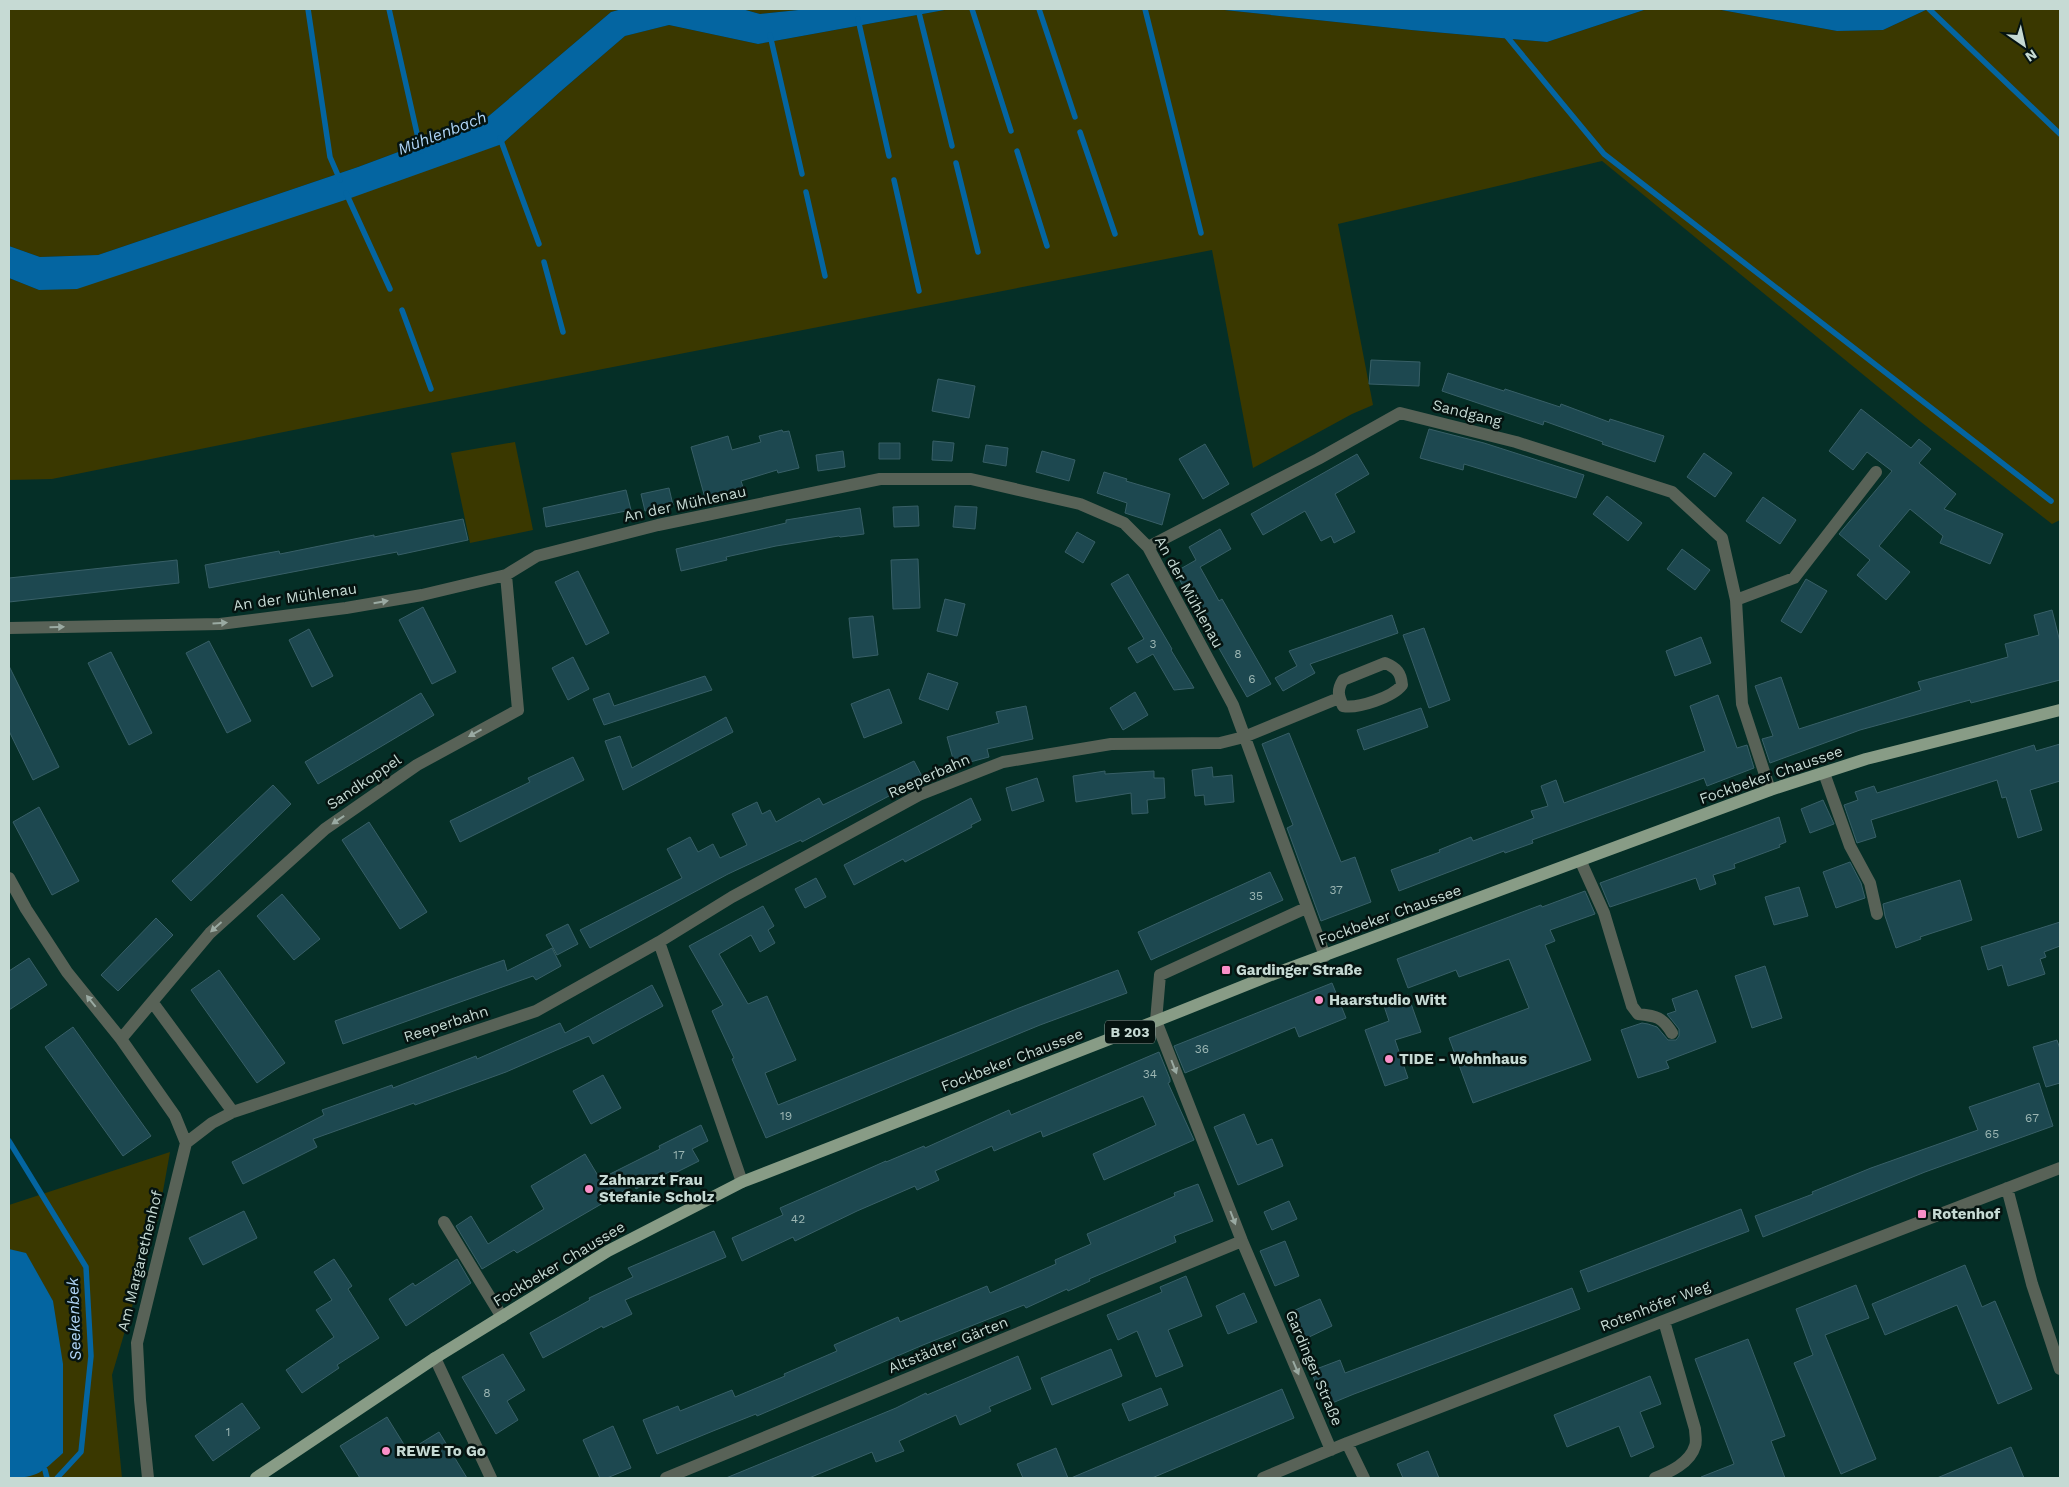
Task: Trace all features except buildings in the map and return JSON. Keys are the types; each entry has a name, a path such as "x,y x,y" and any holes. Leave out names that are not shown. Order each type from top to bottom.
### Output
{"main road":[{"name":"Fockbeker Chaussee","path":"256,1478 435,1358 608,1251 742,1182 1271,975 1581,862 1770,790 1866,759 2060,710"}],"street":[{"name":"Sandgang","path":"1148,547 1318,460 1400,413 1516,442 1672,492 1722,538 1736,600 1742,704 1770,790"},
{"path":"1736,600 1794,578 1876,472"},
{"name":"An der Mühlenau","path":"9,628 220,624 346,608 422,595 506,575 537,556 658,525 880,479 972,479 1080,504 1124,523 1148,547 1233,705 1325,956"},
{"name":"Sandkoppel","path":"153,1003 210,933 325,829 417,765 518,710 506,575"},
{"path":"1385,663 1394,666 1401,674 1402,685 1396,693 1352,708 1343,706 1339,698 1338,689 1343,680 1385,663"},
{"path":"1244,737 1339,698"},
{"name":"Reeperbahn","path":"233,1112 536,1012 659,942 732,897 919,795 1003,762 1111,744 1220,743 1244,737"},
{"path":"1824,773 1850,846 1870,883 1878,914"},
{"path":"1581,862 1604,913 1632,1006 1638,1014 1655,1016 1665,1022 1672,1033"},
{"path":"9,878 67,972 121,1039 175,1116 186,1143 212,1123 233,1112 153,1003 121,1039"},
{"path":"1156,1021 1160,975 1306,908"},
{"path":"659,942 742,1182"},
{"name":"Gardinger Straße","path":"1156,1021 1242,1242 1331,1450"},
{"name":"Am Margarethenhof","path":"148,1478 140,1400 137,1343 186,1143"},
{"name":"Rotenhöfer Weg","path":"1263,1478 1347,1442 2060,1168"},
{"path":"2007,1188 2032,1284 2060,1369"},
{"path":"444,1222 502,1317"},
{"name":"Altstädter Gärten","path":"666,1478 1242,1242"},
{"path":"1655,1478 1674,1470 1687,1458 1696,1445 1695,1430 1664,1321"},
{"path":"435,1358 491,1478"},
{"path":"1347,1442 1364,1478"}],"shaded area":[{"path":"9,9 622,9 611,12 484,120 358,167 98,255 40,257 9,246"},
{"path":"742,9 808,9 760,14"},
{"path":"950,9 1215,9 1411,30 1547,42 1647,9 1716,9 1837,31 1883,30 1928,9 2060,9 2060,520 2052,524 1921,422 1602,161 1338,224 1373,405 1352,414 1253,468 1212,250 373,414 52,479 9,480 9,278 39,290 502,144 625,36 669,25 758,44"},
{"path":"515,442 533,530 470,543 451,453"},
{"path":"170,1152 158,1219 112,1375 122,1478 9,1478 9,1205"}],"water":[{"path":"622,9 742,9 760,14 808,9 950,9 758,44 669,25 625,36 502,144 348,199 77,289 39,290 9,278 9,246 40,257 98,255 358,167 484,120 611,12"},
{"path":"1215,9 1647,9 1547,42 1411,30"},
{"path":"1716,9 1928,9 1883,30 1837,31"},
{"path":"9,1249 26,1253 53,1301 63,1364 63,1453 39,1473 19,1478 9,1478"}],"waterway":[{"path":"308,9 330,157 340,180"},
{"name":"Mühlenbach","path":"389,9 421,151"},
{"path":"918,9 952,146"},
{"path":"972,9 1011,131"},
{"path":"1039,9 1075,117"},
{"path":"1145,9 1201,233"},
{"path":"1929,9 2060,134"},
{"path":"858,19 889,156"},
{"path":"1504,33 1604,154 2051,501"},
{"path":"770,35 802,174"},
{"path":"1080,132 1115,234"},
{"path":"500,138 539,244"},
{"path":"1017,151 1047,246"},
{"path":"956,163 978,252"},
{"path":"894,180 919,291"},
{"path":"806,192 825,276"},
{"path":"346,193 390,289"},
{"path":"544,262 563,332"},
{"path":"402,310 431,389"},
{"name":"Seekenbek","path":"9,1141 86,1267 91,1356 81,1452 57,1478"},
{"path":"45,1470 47,1478"}],"place":[{"name":"Gardinger Straße","path":"1226,970"},
{"name":"Haarstudio Witt","path":"1319,1000"},
{"name":"TIDE - Wohnhaus","path":"1389,1059"},
{"name":"Zahnarzt Frau Stefanie Scholz","path":"589,1189"},
{"name":"Rotenhof","path":"1922,1214"},
{"name":"REWE To Go","path":"386,1451"}]}
